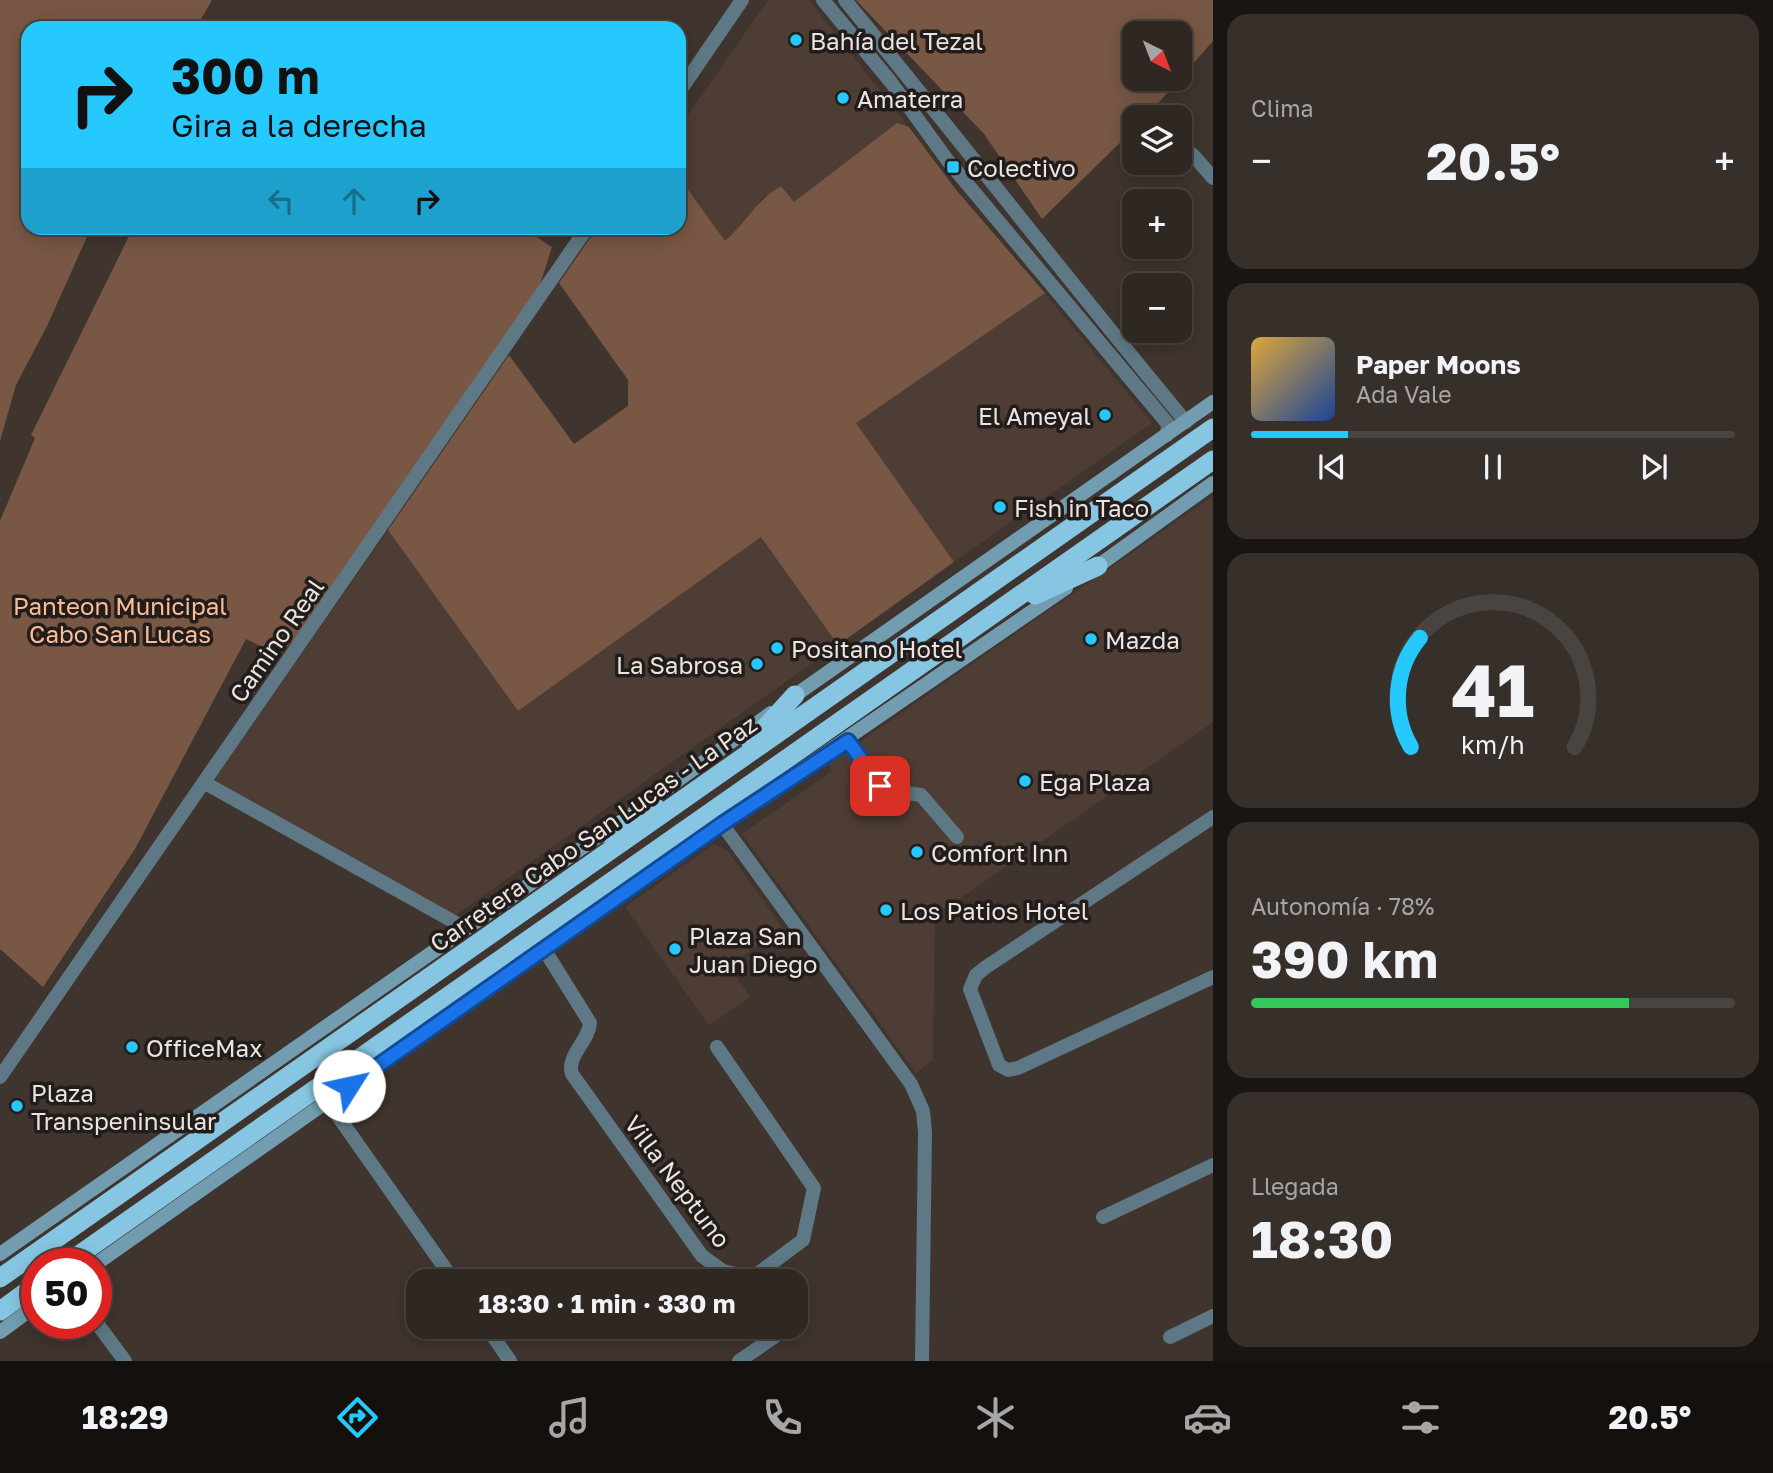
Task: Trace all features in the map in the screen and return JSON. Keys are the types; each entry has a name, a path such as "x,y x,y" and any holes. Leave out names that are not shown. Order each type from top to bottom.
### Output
{"highway":[{"name":"Carretera Cabo San Lucas - La Paz","path":"0,1278 1213,428"},
{"name":"Carretera Cabo San Lucas - La Paz","path":"89,1248 1213,460"},
{"path":"986,617 1098,566"},
{"path":"726,771 795,695"},
{"path":"603,833 704,786"},
{"path":"0,1311 21,1296"}],"main road":[{"path":"0,1254 1213,402"},
{"path":"112,1253 722,824 848,741 1213,483"},
{"path":"0,1332 21,1317"}],"street":[{"path":"686,82 742,0"},
{"path":"824,0 890,81 948,161 1043,261 1186,422"},
{"path":"845,0 966,147 1043,261 1168,424 1167,435"},
{"path":"948,161 966,147"},
{"path":"1192,154 1213,178"},
{"name":"Camino Real","path":"0,1077 582,235"},
{"path":"848,741 885,790 921,795 957,837"},
{"path":"205,783 465,928"},
{"path":"1213,817 986,967 976,975 970,989 999,1065 1008,1070 1213,977"},
{"path":"722,824 911,1084 919,1101 925,1132 922,1361"},
{"name":"Villa Neptuno","path":"544,950 590,1023 589,1032 570,1065 572,1074 702,1256 723,1271 752,1278 803,1240 814,1188 717,1047"},
{"path":"328,1102 446,1269"},
{"path":"1103,1217 1213,1165"},
{"path":"1170,1337 1213,1316"},
{"path":"109,1339 125,1361"},
{"path":"495,1339 510,1361"},
{"path":"739,1361 771,1339"}],"shaded area":[{"path":"768,0 809,0 909,127 897,123 794,203 764,196 742,227 725,242 686,187 686,118"},
{"path":"1045,293 1152,423 954,562 855,423"},
{"path":"1213,496 1213,722 935,916 933,1060 916,1073 742,834 832,771 828,764"},
{"path":"388,530 518,711 761,537 838,645 456,915 214,780"},
{"path":"714,844 727,850 783,928 729,966 750,997 709,1025 625,907"}],"green space":[{"path":"0,0 212,0 200,21 21,21 21,235 88,235 47,326 16,385 0,441"},
{"path":"856,0 1213,0 1213,41 1192,65 1192,21 1122,21 1122,91 1169,91 1157,105 1122,105 1122,141 1042,219 984,134"},
{"path":"897,123 909,127 957,191 1045,293 856,423 954,562 838,645 761,537 518,711 388,530 509,355 574,444 628,406 628,380 559,283 592,235 686,235 686,187 725,241 758,204 781,186 794,202"},
{"name":"Panteon Municipal Cabo San Lucas","path":"130,235 534,235 552,247 539,288 298,636 279,655 246,639 135,849 43,987 0,949 0,521 35,438 31,435"}],"place":[{"name":"Bahía del Tezal","path":"796,40"},
{"name":"Amaterra","path":"843,98"},
{"name":"Colectivo","path":"953,167"},
{"name":"El Ameyal","path":"1105,415"},
{"name":"Fish in Taco","path":"1000,507"},
{"name":"Mazda","path":"1091,639"},
{"name":"Positano Hotel","path":"777,648"},
{"name":"La Sabrosa","path":"757,664"},
{"name":"Ega Plaza","path":"1025,781"},
{"name":"Comfort Inn","path":"917,852"},
{"name":"Los Patios Hotel","path":"886,910"},
{"name":"Plaza San Juan Diego","path":"675,949"},
{"name":"OfficeMax","path":"132,1047"},
{"name":"Plaza Transpeninsular","path":"17,1106"}],"route":[{"path":"349,1086 722,824 848,741 880,786"}]}
